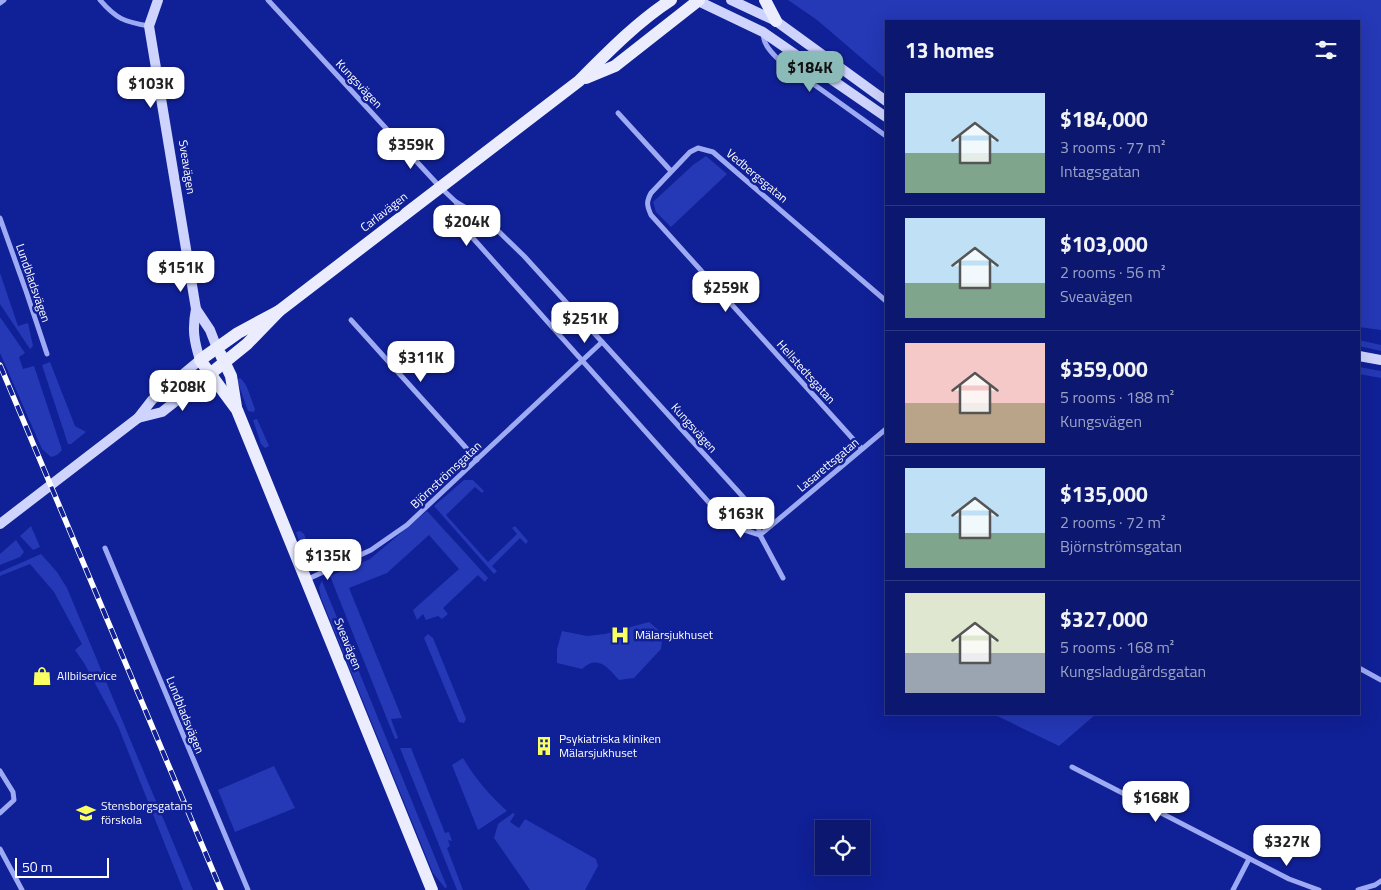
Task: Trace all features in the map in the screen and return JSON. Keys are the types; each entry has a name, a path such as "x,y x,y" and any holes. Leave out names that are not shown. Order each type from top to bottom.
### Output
{"main road":[{"name":"Carlavägen","path":"138,418 162,412 247,344 279,311 579,81 604,56 660,7 671,0"},
{"name":"Carlavägen","path":"579,81 615,66 698,0"},
{"path":"698,0 763,32 885,116"},
{"path":"730,0 776,21 885,99"},
{"path":"765,0 776,21"},
{"name":"Sveavägen","path":"159,1 149,26 196,309 193,326 194,342 200,360 237,410"},
{"name":"Sveavägen","path":"196,309 210,330 231,376 237,410 432,890"},
{"name":"Carlavägen","path":"0,524 138,418 152,400 200,360 238,333 279,311"},
{"path":"1360,356 1381,360"}],"street":[{"path":"0,3 4,0"},
{"path":"100,0 118,18 149,26"},
{"name":"Kungsvägen","path":"268,0 440,187 456,202 488,221 524,256 754,509 760,535 783,578"},
{"path":"763,32 763,40 777,58 885,135"},
{"path":"618,113 671,171"},
{"name":"Vedbergsgatan","path":"671,171 690,152 698,148 713,152 885,300"},
{"name":"Hellstedtsgatan","path":"671,171 647,200 647,207 651,215 862,449"},
{"name":"Kungsvägen","path":"456,202 471,236 729,525 760,535"},
{"name":"Lundbladsvägen","path":"0,218 47,354"},
{"path":"471,236 488,221"},
{"path":"351,320 477,460"},
{"path":"582,361 602,342"},
{"name":"Björnströmsgatan","path":"307,580 371,550 407,525 582,361"},
{"name":"Lasarettsgatan","path":"760,535 885,430"},
{"name":"Lundbladsvägen","path":"105,548 248,890"},
{"path":"1360,669 1381,680"},
{"path":"1072,767 1288,879 1319,890"},
{"path":"0,771 13,792 14,800 0,813"},
{"path":"0,849 22,890"},
{"path":"1233,890 1249,859"},
{"path":"1358,890 1375,885 1381,881"}],"shaded area":[{"path":"788,0 1381,0 1381,330 1360,327 1360,20 885,20 885,78 817,20"},
{"path":"706,156 727,174 671,227 656,212 653,202 693,165"},
{"path":"0,273 18,326 28,323 33,346 30,349 0,304"},
{"path":"0,317 25,353 19,357 23,369 34,366 62,450 57,455 51,457 42,449 0,353"},
{"path":"1360,340 1381,345 1381,351 1360,346"},
{"path":"50,362 75,426 86,432 71,444 68,444 42,365"},
{"path":"1360,367 1381,371 1381,378 1360,374"},
{"path":"240,378 249,392 255,409 254,412 248,411 237,380"},
{"path":"257,419 269,446 265,448 261,444 253,420"},
{"path":"464,480 473,480 484,491 482,493 475,487 446,515 488,562 517,534 512,528 515,526 528,541 526,544 520,538 492,566 497,571 494,574 434,506"},
{"path":"427,511 488,578 485,582 478,575 443,608 448,614 442,619 438,616 426,620 423,614 417,620 413,610 459,569 429,535 387,573 349,588 402,718 391,719 398,738 395,739 330,576 370,559"},
{"path":"31,526 40,547 33,550 20,536"},
{"path":"300,531 304,534 317,566 312,565 305,558 296,532"},
{"path":"16,540 24,552 20,557 0,565 0,554"},
{"path":"41,554 57,572 67,588 193,890 183,890 118,726 75,650 82,644 54,592 30,564 0,576 0,572"},
{"path":"322,581 447,887 445,888 433,873 321,598 319,587"},
{"path":"649,622 663,634 661,649 634,678 619,680 607,667 598,663 593,663 582,669 557,663 557,649 562,631 587,636 605,634"},
{"path":"428,634 433,638 466,719 464,723 459,722 424,638"},
{"path":"995,715 1095,715 1059,746"},
{"path":"400,748 411,748 445,833 449,832 452,841 448,840 450,846 447,848 463,890 457,890"},
{"path":"463,758 483,786 507,811 478,830 452,765"},
{"path":"274,766 295,808 235,832 218,790"},
{"path":"513,813 515,814 510,822 519,828 525,819 596,859 598,866 585,890 530,890 494,838 498,824"}],"railway":[{"path":"0,365 221,890"}],"place":[{"name":"Mälarsjukhuset","path":"620,635"},
{"name":"Allbilservice","path":"42,676"},
{"name":"Psykiatriska kliniken Mälarsjukhuset","path":"544,746"},
{"name":"Stensborgsgatans förskola","path":"86,813"}]}
